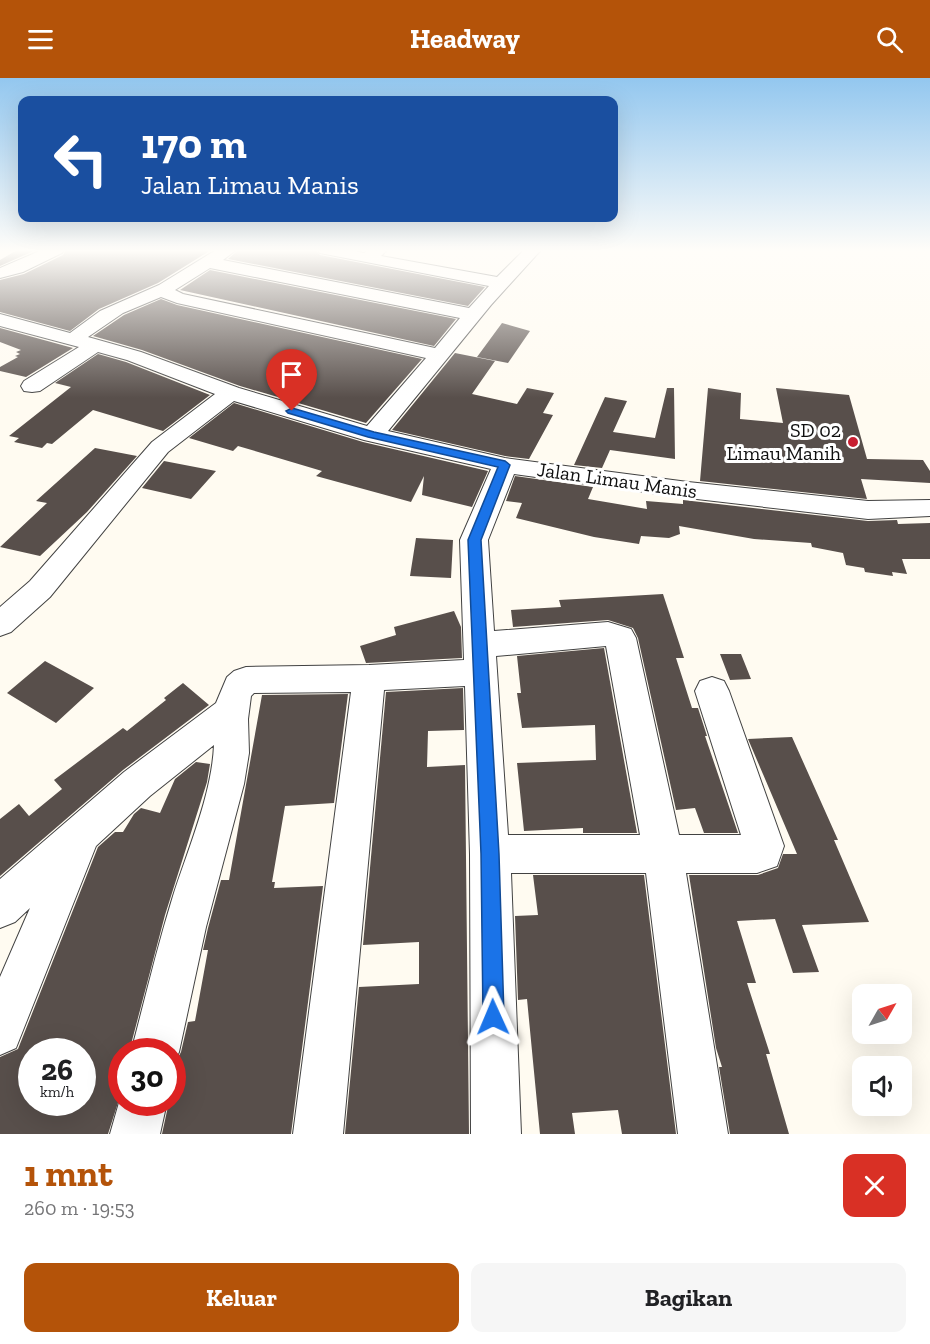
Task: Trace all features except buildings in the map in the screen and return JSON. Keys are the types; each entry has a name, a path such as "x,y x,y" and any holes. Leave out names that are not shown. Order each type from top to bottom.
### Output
{"street":[{"path":"74,339 90,325 125,303 136,299"},
{"path":"187,299 439,355"},
{"path":"395,299 474,315"},
{"path":"372,435 412,391 439,355 487,299"},
{"name":"Jalan Limau Manis","path":"0,320 134,356 231,393 372,435 505,465 688,490 868,510 930,508"},
{"path":"33,386 96,345"},
{"path":"0,624 40,589 160,447 231,393"},
{"path":"496,1134 490,854 474,540 505,465"},
{"path":"158,1038 186,926 223,798 232,754 230,712 240,686 246,680 369,678 480,658 522,643 608,634 620,638 663,853 703,1134"},
{"path":"318,1134 369,678"},
{"path":"490,854 757,854 763,852 764,846 712,691"},
{"path":"0,907 137,784 230,712"},
{"path":"0,1032 81,834"},
{"path":"135,1134 139,1116"}],"place":[{"name":"SD 02 Limau Manih","path":"853,442"}],"route":[{"path":"292,411 372,435 505,465 474,540 490,854 493,1017"}]}
